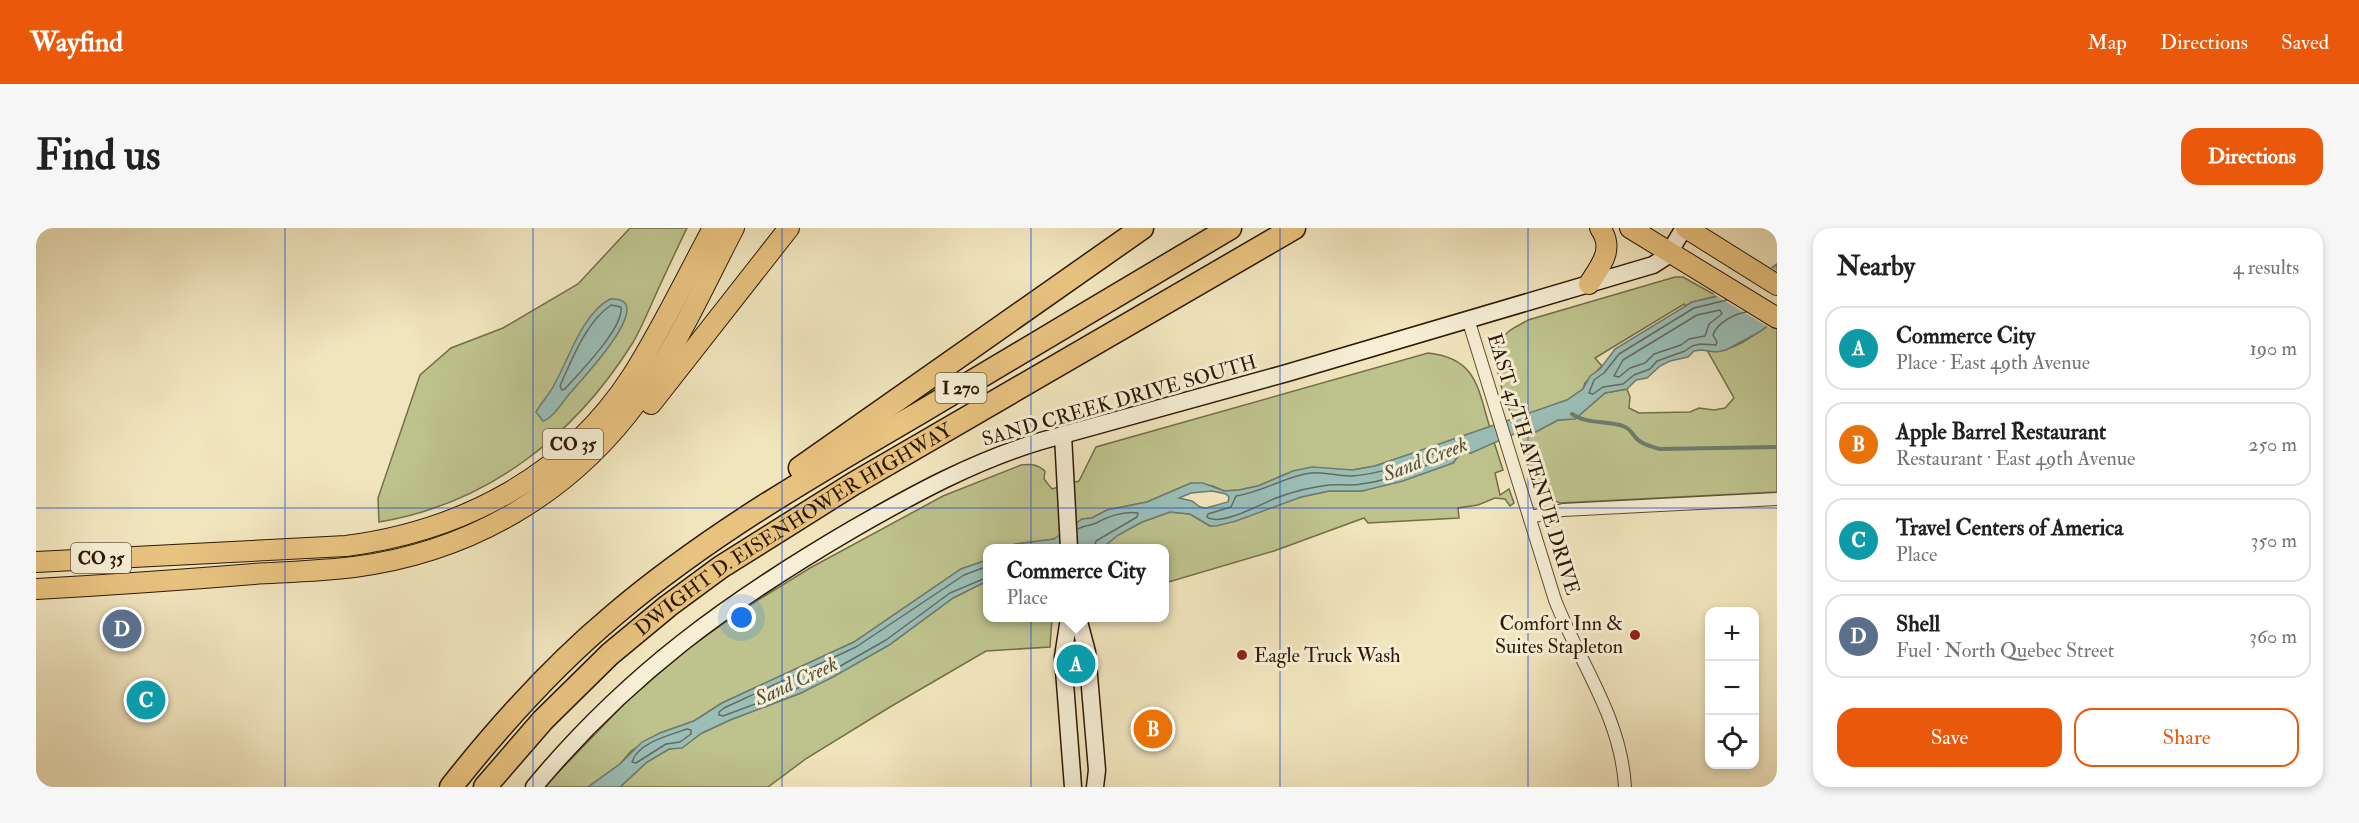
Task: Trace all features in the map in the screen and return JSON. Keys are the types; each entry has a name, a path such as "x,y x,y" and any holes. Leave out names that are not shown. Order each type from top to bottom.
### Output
{"highway":[{"path":"693,552 735,512 1143,228"},
{"name":"DWIGHT D. EISENHOWER HIGHWAY","path":"451,787 512,715 569,655 615,614 693,552 870,441 1230,228"},
{"name":"DWIGHT D. EISENHOWER HIGHWAY","path":"485,787 536,728 602,662 668,606 721,567 853,484 1294,228"}],"main road":[{"name":"CO 35","path":"36,562 370,543 448,523 496,501 531,479 560,456 592,426 618,395 653,340 712,228"},
{"name":"CO 35","path":"36,589 360,566 442,547 485,530 522,509 560,482 589,456 639,400 681,330 734,228"},
{"path":"522,509 551,502 591,471 619,443 789,228"},
{"path":"1589,284 1607,252 1605,236 1600,228"},
{"path":"1630,228 1777,318"},
{"path":"1685,228 1777,285"},
{"name":"SAND CREEK DRIVE SOUTH","path":"534,787 594,721 636,680 693,633 751,592 811,554 940,481 1002,453 1277,376 1653,265 1664,260 1685,228"},
{"path":"1063,435 1069,544"},
{"path":"1068,622 1063,657 1073,787"},
{"path":"1079,622 1087,652 1097,770 1095,787"}],"street":[{"name":"EAST 47TH AVENUE DRIVE","path":"1468,320 1565,627 1613,724 1622,758 1625,787"},
{"path":"1530,517 1563,510 1777,499"}],"green space":[{"path":"630,228 687,228 635,339 609,377 583,408 525,461 492,482 456,500 419,513 379,522 378,498 420,375 451,348 503,328 578,284"},
{"path":"1675,277 1683,277 1717,296 1685,306 1684,304 1595,358 1602,366 1585,383 1583,389 1567,400 1513,420 1501,387 1496,362 1501,341 1508,332 1528,320"},
{"path":"1777,318 1777,492 1560,503 1537,493 1517,433 1532,434 1558,420 1575,419 1605,393 1627,389 1630,397 1629,408 1639,413 1690,412 1699,408 1714,410 1725,408 1734,398 1707,350 1716,351 1735,346 1754,336"},
{"path":"1428,353 1457,361 1466,369 1478,388 1490,428 1375,466 1353,470 1293,471 1258,486 1239,490 1224,491 1213,486 1191,483 1147,502 1107,510 1092,518 1082,519 1055,539 1027,544 983,544 983,561 961,569 854,642 722,703 694,721 660,733 631,751 620,764 588,787 544,787 629,699 690,647 750,605 810,568 943,496 1021,465 1037,466 1045,471 1044,479 1052,489 1079,481 1096,447"},
{"path":"1494,442 1503,470 1495,473 1500,495 1509,489 1514,503 1510,506 1505,499 1495,498 1478,505 1458,508 1459,518 1368,523 1364,518 1274,551 1169,582 1169,544 1106,544 1142,522 1170,512 1190,514 1210,526 1301,497 1329,491 1362,491 1453,463 1462,451 1471,453"},
{"path":"983,583 983,622 1052,622 1050,647 986,651 807,758 768,787 620,787 647,762 669,749 682,747 702,733 730,720 801,693 889,645 953,598"}],"water":[{"name":"Sand Creek","path":"1777,264 1777,318 1761,331 1726,350 1694,351 1688,357 1670,361 1660,366 1647,378 1636,380 1627,389 1605,393 1575,419 1558,420 1532,434 1521,431 1471,453 1462,451 1453,463 1403,481 1362,491 1329,491 1301,497 1216,526 1210,526 1190,514 1170,512 1142,522 1118,535 1107,544 1015,544 1054,539 1082,519 1092,518 1107,510 1147,502 1191,483 1203,483 1224,491 1239,490 1258,486 1293,471 1312,467 1353,470 1375,466 1567,400 1583,389 1590,376 1600,369 1615,349 1692,302 1723,295 1743,287","holes":["1212,491 1226,494 1229,497 1228,502 1206,508 1179,498 1191,493"]},
{"path":"610,299 623,302 627,310 623,324 602,356 555,412 543,421 536,412 552,389 584,326 600,306"},
{"name":"Sand Creek","path":"983,561 983,583 953,598 889,645 801,693 730,720 702,733 682,748 669,749 647,762 620,787 588,787 620,764 642,742 694,721 722,703 854,642 961,569"}],"pier":[{"path":"1769,266 1777,271 1777,322 1770,328 1713,294 1742,284"}],"waterway":[{"path":"1572,414 1590,421 1623,426 1642,443 1659,449 1777,447"}],"place":[{"name":"Shell","path":"122,629"},
{"name":"Comfort Inn & Suites Stapleton","path":"1635,635"},
{"name":"Eagle Truck Wash","path":"1242,655"},
{"name":"Commerce City","path":"1076,664"},
{"name":"Travel Centers of America","path":"146,700"},
{"name":"Apple Barrel Restaurant","path":"1153,729"}]}
